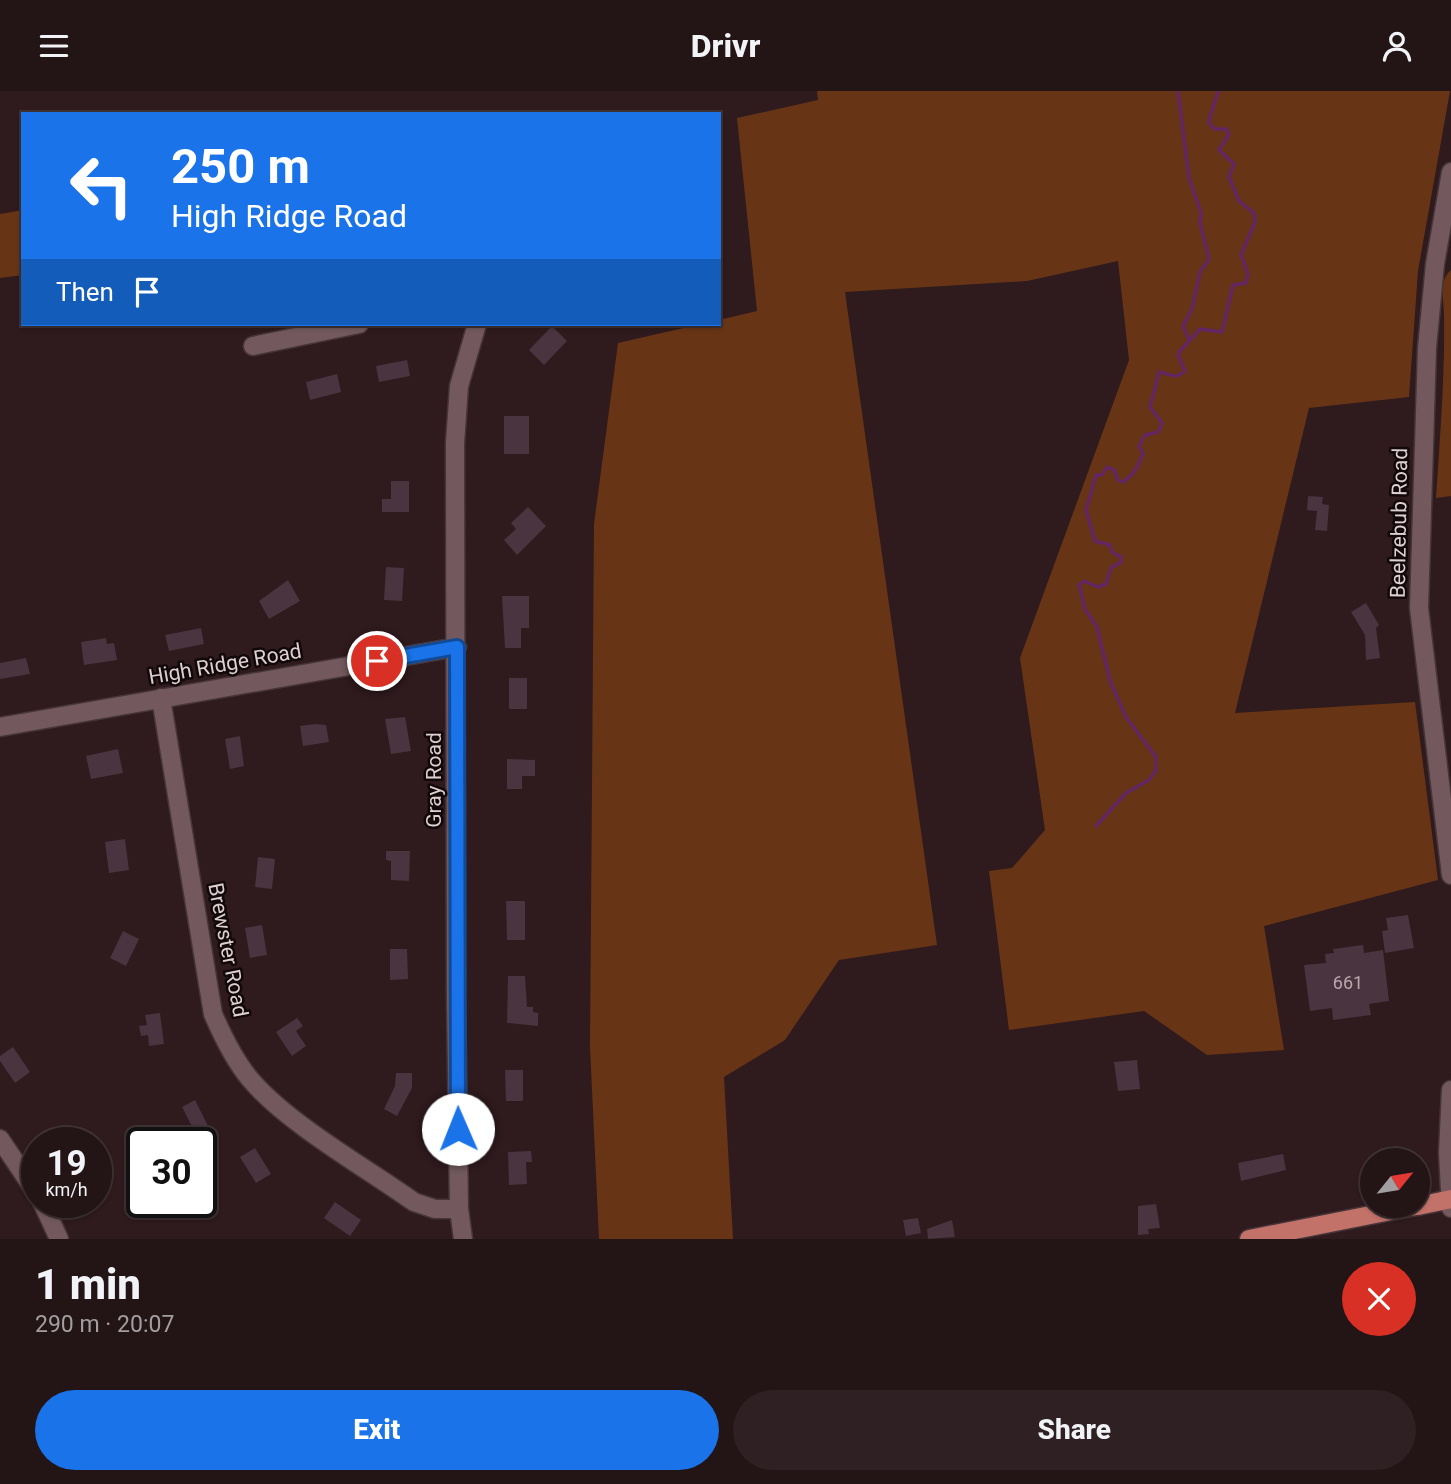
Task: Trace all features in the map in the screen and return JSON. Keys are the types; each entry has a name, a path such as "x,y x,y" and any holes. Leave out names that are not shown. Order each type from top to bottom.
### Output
{"main road":[{"path":"1430,1204 1451,1202"},
{"path":"1249,1239 1360,1217"}],"street":[{"name":"Beelzebub Road","path":"1451,172 1435,264 1427,348 1419,608 1451,875"},
{"path":"253,346 349,326"},
{"name":"Gray Road","path":"463,1239 459,1209 456,996 456,443 458,386 476,326"},
{"name":"High Ridge Road","path":"0,727 457,647"},
{"name":"Brewster Road","path":"161,698 213,1014 228,1048 250,1079 276,1105 402,1194 435,1209 459,1209"},
{"path":"1451,1090 1448,1153 1451,1202"},
{"path":"0,1139 21,1170"},
{"path":"50,1218 60,1239"}],"shaded area":[{"path":"817,91 1450,91 1418,271 1409,397 1309,408 1235,713 1415,702 1438,880 1264,926 1284,1050 1207,1055 1144,1011 1009,1030 989,871 1012,868 1045,830 1020,658 1129,360 1118,261 1027,281 845,292 937,945 839,960 785,1040 724,1077 733,1239 599,1239 590,1047 594,524 618,343 692,326 721,326 721,320 757,311 737,118 818,100"},
{"path":"21,210 21,275 0,278 0,214"},
{"path":"1451,270 1451,496 1436,498 1444,361 1443,291 1444,279"}],"building":[{"path":"552,326 567,341 544,365 529,350"},
{"path":"407,360 410,376 379,382 376,366"},
{"path":"337,374 341,392 310,400 306,382"},
{"path":"504,416 529,416 529,454 504,454"},
{"path":"391,481 409,481 409,512 382,512 382,499 391,499"},
{"path":"1308,496 1323,497 1322,504 1329,505 1327,531 1315,530 1317,511 1307,510"},
{"path":"528,507 546,526 517,555 504,540 516,529 511,523"},
{"path":"386,567 404,568 402,601 384,600"},
{"path":"288,580 300,601 269,619 259,601"},
{"path":"502,596 529,596 529,628 521,628 521,648 505,648"},
{"path":"1366,603 1379,625 1376,628 1380,658 1366,660 1365,635 1351,612"},
{"path":"201,628 204,644 169,651 165,635"},
{"path":"106,638 107,644 114,643 117,660 84,665 81,642"},
{"path":"26,658 30,674 0,679 0,663"},
{"path":"509,678 527,678 527,709 509,709"},
{"path":"405,717 411,751 391,754 385,719"},
{"path":"326,725 329,742 303,746 300,726"},
{"path":"240,736 244,766 230,769 225,739"},
{"path":"118,749 123,773 91,779 86,756"},
{"path":"507,759 535,760 535,776 522,776 522,789 507,789"},
{"path":"125,839 129,870 109,873 105,842"},
{"path":"386,851 410,851 409,881 391,880 391,861 386,860"},
{"path":"258,857 275,859 272,889 255,887"},
{"path":"506,901 525,901 525,940 507,940"},
{"path":"1408,915 1414,948 1385,953 1382,931 1388,930 1386,918"},
{"path":"262,925 267,955 250,958 245,928"},
{"path":"123,931 139,939 126,966 110,958"},
{"path":"1363,945 1364,953 1383,950 1389,1001 1369,1004 1371,1015 1333,1020 1332,1008 1310,1011 1304,965 1326,963 1325,954 1334,953 1333,949"},
{"path":"390,949 407,949 408,979 390,980"},
{"path":"508,976 525,976 527,1007 533,1007 533,1012 538,1013 538,1026 507,1023"},
{"path":"160,1013 164,1044 149,1046 148,1035 141,1036 139,1026 147,1025 145,1015"},
{"path":"297,1018 303,1026 296,1031 306,1046 292,1056 276,1032"},
{"path":"13,1047 30,1072 15,1083 0,1061 0,1056"},
{"path":"1137,1060 1140,1089 1118,1091 1114,1062"},
{"path":"505,1070 523,1070 523,1101 506,1101"},
{"path":"396,1073 412,1073 412,1088 397,1116 384,1109 395,1086"},
{"path":"195,1100 208,1127 192,1127 182,1107"},
{"path":"255,1148 271,1174 256,1183 240,1157"},
{"path":"531,1151 532,1162 526,1162 527,1184 509,1185 508,1152"},
{"path":"1283,1154 1286,1170 1241,1181 1238,1163"},
{"path":"335,1202 361,1220 350,1236 324,1218"},
{"path":"1156,1204 1160,1228 1148,1229 1149,1234 1138,1235 1138,1206"},
{"path":"918,1218 921,1233 906,1236 903,1220"},
{"path":"952,1220 955,1237 928,1239 927,1229"}],"waterway":[{"path":"1178,91 1189,178 1201,213 1200,223 1209,259 1200,272 1192,309 1183,326 1189,339"},
{"path":"1096,826 1126,793 1149,780 1156,770 1156,757 1126,717 1110,681 1097,627 1085,609 1079,585 1084,581 1098,587 1106,584 1111,568 1121,562 1121,557 1112,552 1110,545 1095,541 1086,510 1096,475 1102,475 1107,467 1114,470 1118,480 1123,482 1138,466 1143,453 1139,446 1145,435 1158,432 1162,423 1150,407 1159,372 1176,376 1185,371 1178,355 1180,351 1200,329 1222,332 1233,285 1246,283 1248,274 1241,255 1255,222 1254,213 1239,201 1229,177 1234,164 1219,150 1229,134 1226,129 1215,129 1209,123 1218,91"}],"route":[{"path":"377,661 457,647 458,1129"}]}
